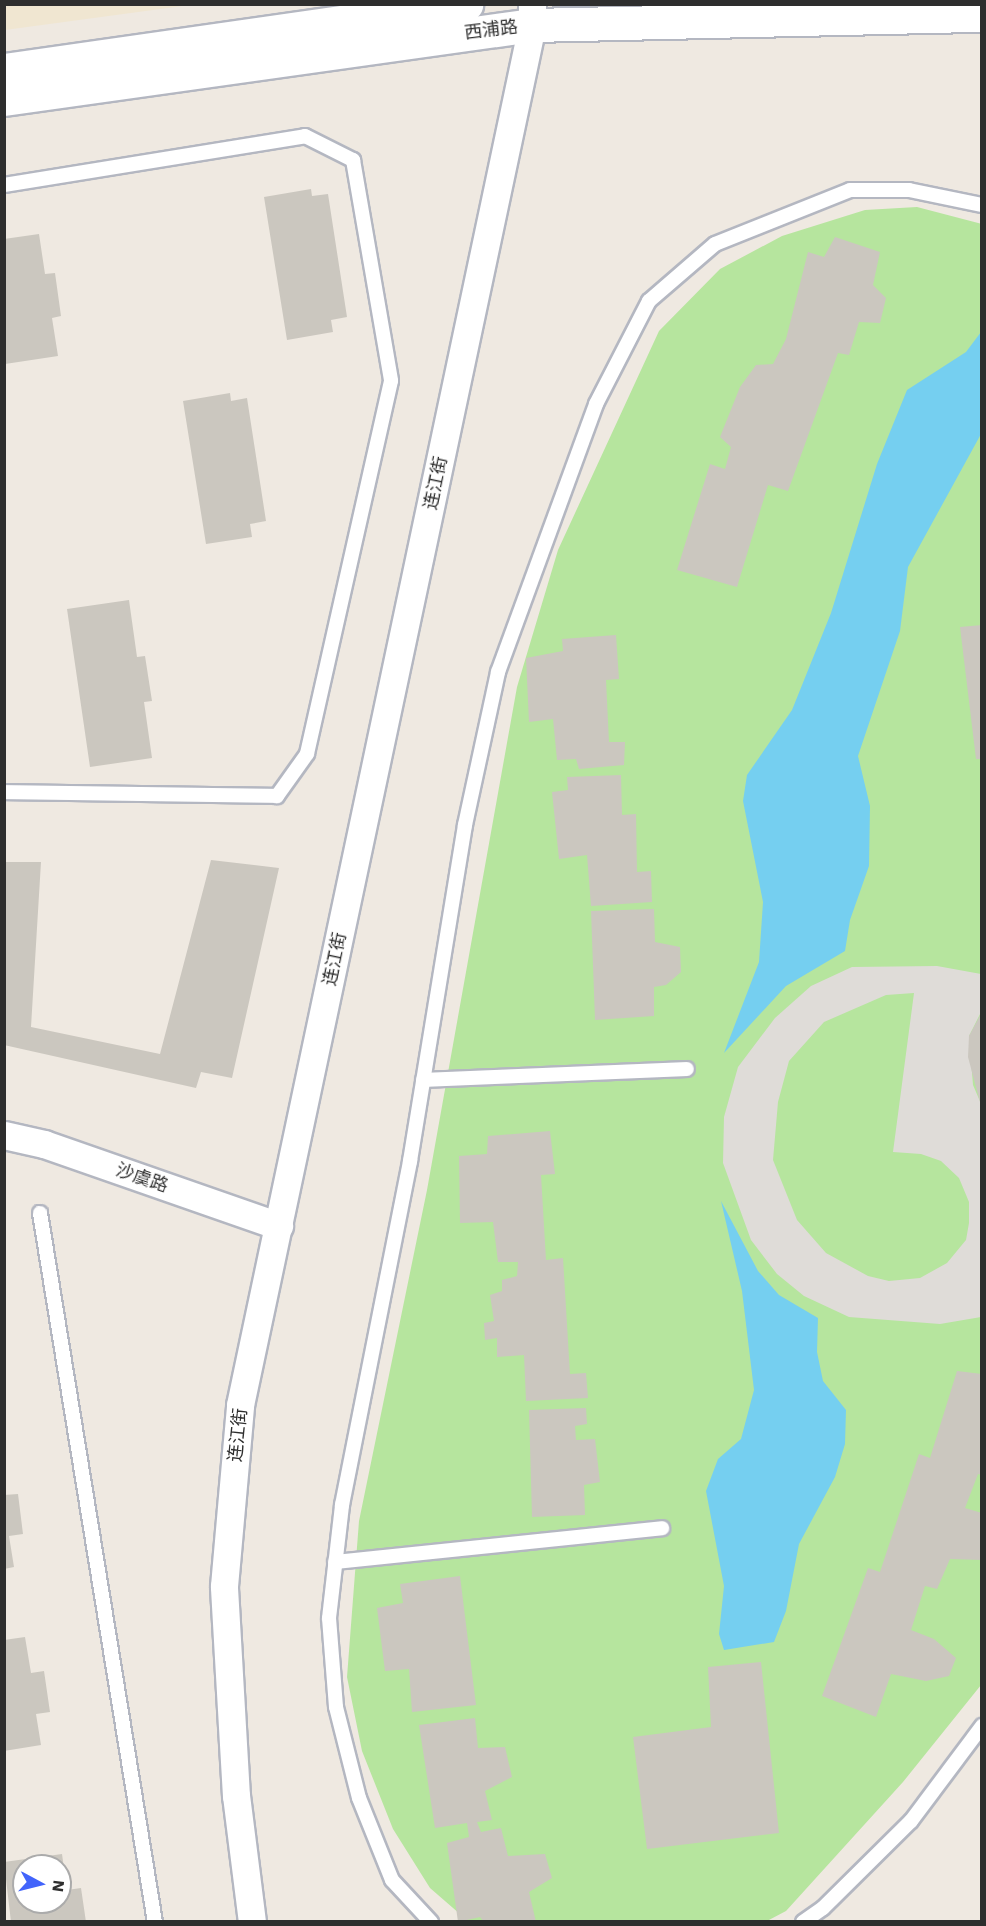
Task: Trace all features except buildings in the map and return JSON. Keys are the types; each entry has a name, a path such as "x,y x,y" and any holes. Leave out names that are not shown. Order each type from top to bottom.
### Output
{"street":[{"name":"西浦路","path":"4,70 466,4"},
{"name":"西浦路","path":"4,99 532,15 981,15"},
{"name":"连江街","path":"252,1922 236,1796 225,1586 240,1405 532,15"},
{"name":"沙虞路","path":"4,1135 44,1144 279,1226"}],"lane":[{"path":"4,184 305,136 353,160 391,381 307,754 277,796 4,792"},
{"path":"431,1922 392,1880 359,1798 336,1707 329,1618 342,1505 423,1080 465,825 498,672 596,404 649,301 715,244 850,190 909,190 981,206"},
{"path":"423,1080 687,1069"},
{"path":"40,1213 155,1922"},
{"path":"335,1562 662,1528"},
{"path":"803,1922 823,1908 911,1821 981,1726"}],"shaded area":[{"path":"5,4 190,4 190,5 5,30"},
{"path":"937,966 981,974 981,1012 969,1036 973,1085 982,1106 981,1317 940,1324 849,1317 804,1296 777,1274 751,1240 723,1163 724,1117 738,1067 775,1018 811,986 852,967","holes":["914,993 893,1152 921,1154 941,1161 959,1178 969,1202 969,1223 966,1240 947,1263 920,1278 889,1281 868,1276 826,1253 797,1220 773,1160 778,1102 789,1061 824,1022 886,995"]}],"green space":[{"path":"917,207 982,224 981,1685 903,1782 786,1911 767,1921 468,1921 430,1888 393,1829 362,1751 347,1677 359,1521 427,1190 517,687 558,550 659,331 720,269 782,236 865,210"}],"water":[{"path":"981,332 981,434 908,567 900,631 858,756 870,806 869,866 850,920 845,951 786,986 724,1053 759,962 763,902 743,801 747,775 792,710 831,613 877,464 907,390 966,352"},
{"path":"721,1201 758,1271 779,1295 818,1318 817,1352 823,1381 846,1410 845,1444 835,1477 799,1544 786,1611 774,1642 724,1650 719,1634 724,1586 706,1491 718,1459 741,1439 754,1390 742,1291"}]}
